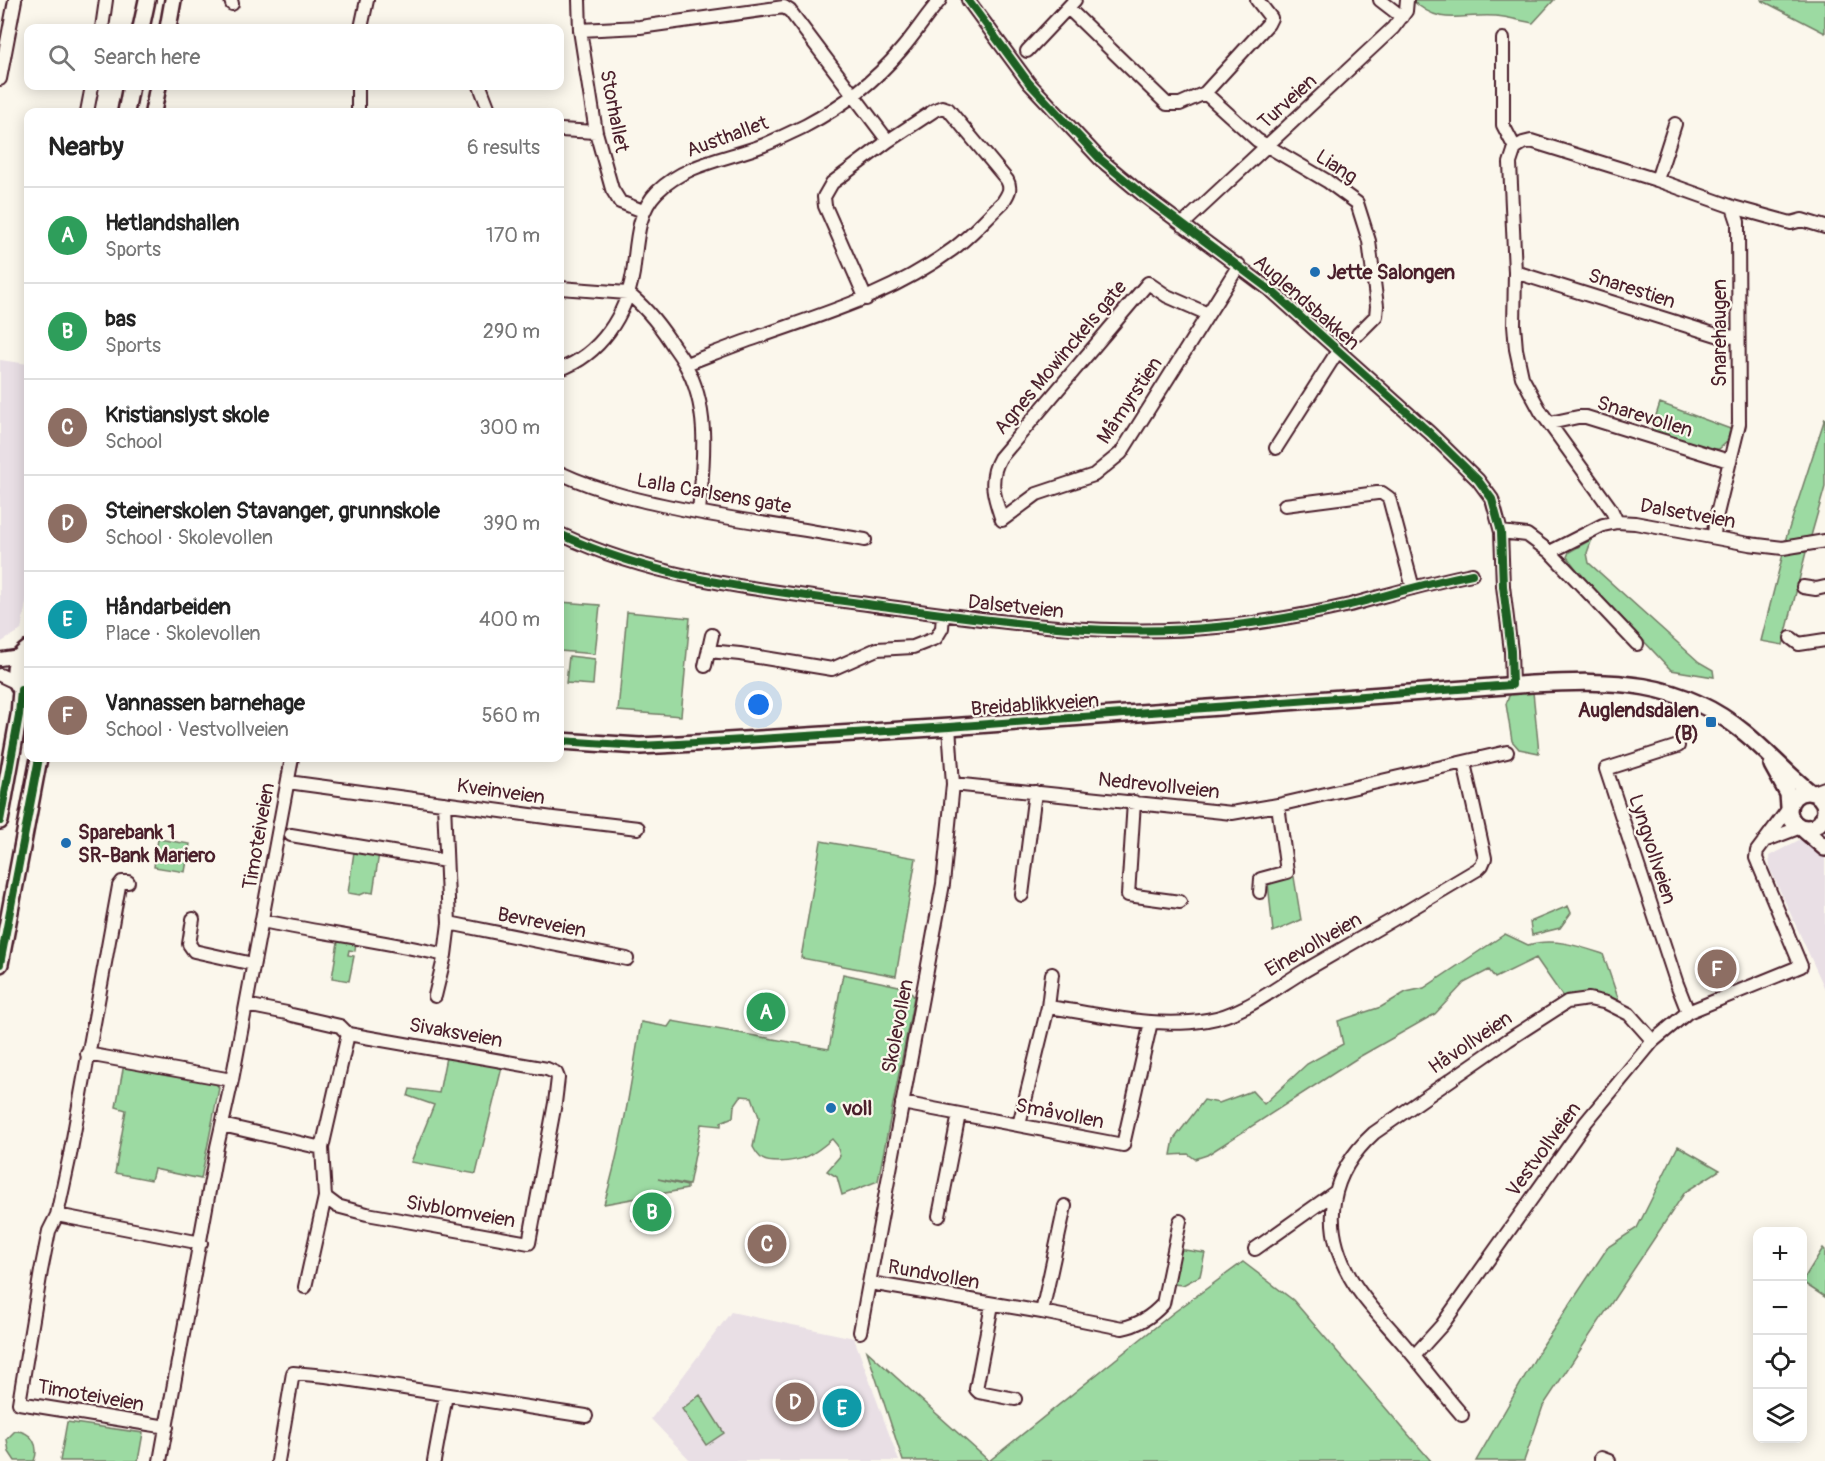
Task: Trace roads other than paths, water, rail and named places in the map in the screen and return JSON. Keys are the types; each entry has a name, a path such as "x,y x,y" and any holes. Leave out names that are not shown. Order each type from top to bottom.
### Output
{"main road":[{"path":"142,24 147,0"},
{"path":"169,24 173,0"},
{"path":"127,108 130,90"},
{"path":"154,108 157,90"},
{"path":"0,821 20,715 22,689 15,669 24,653"},
{"name":"Breidablikkveien","path":"564,741 640,746 949,727 1512,685 1627,683 1664,690 1721,715 1815,791"},
{"name":"Breidablikkveien","path":"1763,749 1788,794 1789,808"},
{"path":"0,964 38,762"},
{"path":"1802,828 1813,827 1821,821 1825,812 1823,802 1815,791 1800,793 1793,799 1789,808 1790,816 1794,823 1825,848"}],"street":[{"path":"0,79 15,0"},
{"path":"103,24 106,0"},
{"path":"362,24 367,0"},
{"name":"Storhallet","path":"579,0 580,30 596,132 612,189 620,202 643,212"},
{"name":"Austhallet","path":"564,367 581,360 596,348 617,318 633,276 643,212 656,193 677,177 699,166 764,145 807,125 853,95 876,77 901,50 940,0"},
{"name":"Auglendsbakken","path":"968,0 1013,64 1072,132 1123,180 1239,265 1295,310 1430,432 1478,480 1492,499 1501,532 1503,586 1511,651 1512,685"},
{"path":"1027,51 1071,4 1167,104 1180,104 1205,93 1268,24 1271,18 1257,0"},
{"path":"1380,0 1402,17"},
{"name":"Turveien","path":"1182,225 1393,28 1402,17 1407,0"},
{"path":"580,30 640,27 784,8 790,11 806,29 888,141"},
{"path":"1503,39 1503,125 1515,148"},
{"path":"88,108 91,90"},
{"path":"358,90 358,108"},
{"path":"481,90 488,108"},
{"name":"Liang","path":"1205,93 1266,147 1327,182 1358,203 1370,241 1377,306 1376,316 1358,334"},
{"path":"686,364 866,299 923,269 956,248 1003,202 1010,186 984,150 948,109 942,107 935,110 888,141 832,183 824,197 825,206 866,299"},
{"path":"1657,180 1675,124"},
{"path":"564,130 596,132"},
{"path":"1617,522 1611,509 1533,399 1522,377 1514,325 1515,272 1510,163 1515,148 1532,141 1657,180 1733,207 1791,223 1802,220 1825,227"},
{"name":"Snarehaugen","path":"1714,537 1715,522 1739,424 1738,222 1733,207"},
{"name":"Måmyrstien","path":"1002,520 1037,494 1094,475 1121,453 1239,265"},
{"name":"Snarestien","path":"1515,272 1723,337 1738,336"},
{"name":"Agnes Mowinckels gate","path":"1002,520 995,501 993,477 1000,458 1148,283 1167,296 1208,315"},
{"path":"564,288 627,293 655,320 686,364 699,404 703,429 699,512"},
{"path":"1276,448 1334,357 1340,352"},
{"name":"Snarevollen","path":"1550,423 1586,417 1729,461"},
{"name":"Lalla Carlsens gate","path":"564,475 628,498 865,540"},
{"path":"1285,506 1377,493 1386,495 1389,498 1413,588"},
{"name":"Dalsetveien","path":"1550,552 1603,525 1617,522 1783,548 1825,542"},
{"path":"1501,532 1527,535 1550,552 1637,644"},
{"name":"Dalsetveien","path":"564,536 645,566 704,580 785,594 943,615 1109,631 1193,628 1292,617 1472,574"},
{"path":"1803,587 1816,589 1825,587"},
{"name":"Dalsetveien","path":"709,651 831,669 878,649 913,647 936,638 942,628 943,615"},
{"path":"705,666 712,635"},
{"path":"1791,638 1799,644 1825,640"},
{"path":"0,659 24,651"},
{"path":"0,675 22,689"},
{"name":"Skolevollen","path":"860,1332 943,884 953,784 949,727"},
{"name":"Lyngvollveien","path":"1677,746 1606,769 1688,1012"},
{"name":"Nedrevollveien","path":"953,784 1233,813 1278,805 1507,752"},
{"name":"Timoteiveien","path":"160,1461 291,762"},
{"name":"Einevollveien","path":"1048,1007 1151,1022 1188,1023 1230,1014 1271,992 1482,865 1485,858 1464,763"},
{"name":"Kveinveien","path":"288,782 638,828"},
{"path":"1022,895 1035,792"},
{"path":"1134,802 1128,895 1180,902"},
{"path":"435,996 445,955 449,923 447,827 444,804"},
{"path":"1260,892 1261,879 1287,873 1278,805"},
{"path":"1763,841 1789,808"},
{"path":"1763,841 1802,828"},
{"path":"291,835 446,861"},
{"name":"Vestvollveien","path":"1414,1356 1442,1325 1592,1114 1653,1041 1688,1012 1801,966 1759,869 1757,851 1763,841"},
{"name":"Timoteiveien","path":"128,882 122,882 119,886 57,1215 49,1231 19,1403 167,1427"},
{"path":"193,919 189,944 194,951 253,964"},
{"path":"262,921 445,955"},
{"name":"Bevreveien","path":"449,923 627,959"},
{"path":"1020,1125 1048,1007 1052,974"},
{"name":"Håvollveien","path":"1414,1356 1357,1288 1345,1267 1338,1247 1333,1220 1334,1193 1346,1167 1359,1148 1374,1133 1567,1002 1589,999 1607,1003 1629,1014 1653,1041"},
{"name":"Sivaksveien","path":"246,1005 340,1026 348,1034 523,1064 556,1073"},
{"name":"Småvollen","path":"902,1103 1123,1145 1151,1022"},
{"path":"305,1287 325,1197 322,1148 348,1034"},
{"path":"87,1054 232,1080"},
{"name":"Sivblomveien","path":"325,1197 337,1206 367,1214 529,1244 555,1103 558,1078 556,1073"},
{"path":"939,1216 959,1114"},
{"path":"222,1125 322,1148"},
{"name":"Håvollveien","path":"1255,1249 1334,1193"},
{"path":"1042,1312 1065,1206"},
{"path":"57,1215 201,1243"},
{"name":"Rundvollen","path":"870,1283 1122,1328 1135,1326 1163,1304 1180,1221"},
{"name":"Rundvollen","path":"992,1305 976,1389 979,1392 1015,1400"},
{"path":"1414,1356 1462,1415"},
{"path":"278,1461 293,1373 326,1376 586,1416"},
{"path":"434,1461 446,1395"}],"place":[{"name":"Jette Salongen","path":"1315,272"},
{"name":"Auglendsdalen (B)","path":"1711,722"},
{"name":"Sparebank 1 SR-Bank Mariero","path":"66,843"},
{"name":"Vannassen barnehage","path":"1717,969"},
{"name":"Hetlandshallen","path":"766,1012"},
{"name":"voll","path":"831,1108"},
{"name":"bas","path":"652,1212"},
{"name":"Kristianslyst skole","path":"767,1244"},
{"name":"Steinerskolen Stavanger, grunnskole","path":"795,1402"},
{"name":"Håndarbeiden","path":"842,1408"}]}
